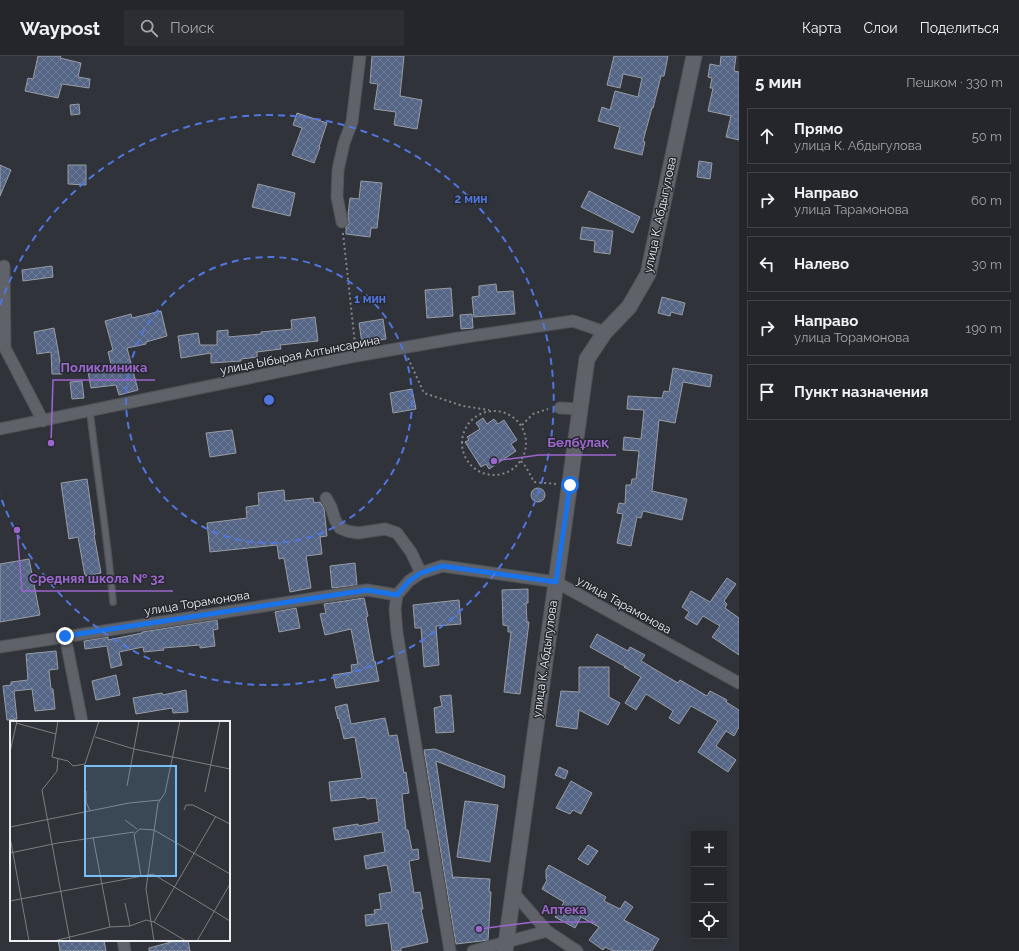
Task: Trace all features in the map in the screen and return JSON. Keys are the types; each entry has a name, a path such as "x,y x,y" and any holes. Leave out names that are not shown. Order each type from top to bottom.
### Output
{"street":[{"path":"342,222 338,197 338,170 344,142 352,122 360,56"},
{"name":"улица К. Абдыгулова","path":"505,947 587,359 605,332 629,308 648,274 694,56"},
{"path":"4,266 4,348 43,421"},
{"name":"улица Ыбырая Алтынсарина","path":"0,429 356,356 573,321 605,332"},
{"path":"560,408 580,409"},
{"path":"326,498 340,528 358,533 385,529 397,533 409,547 421,573 409,581 397,595 395,609 397,633 450,951"},
{"name":"улица Тарамонова","path":"421,573 442,566 556,582 739,683"},
{"name":"улица Торамонова","path":"0,647 367,590 397,595"},
{"path":"65,636 82,721"},
{"path":"513,892 547,930 577,951"},
{"path":"473,951 505,947 547,930"},
{"path":"123,941 125,951"}],"lane":[{"path":"90,411 96,470 110,561 113,602"}],"path":[{"path":"342,222 356,356"},
{"path":"406,348 408,361 424,393 462,406 490,410 508,413 522,426 527,444 521,461 507,473 488,475 471,467 462,451 462,433 472,417 490,410"},
{"path":"522,426 533,414 544,409 560,408"},
{"path":"521,461 534,482 570,485"}],"building":[{"path":"38,56 61,56 60,58 81,63 78,77 90,79 89,88 62,84 58,98 25,91 28,78 33,79"},
{"path":"372,56 404,56 400,96 422,100 417,129 394,125 396,112 374,109 378,84 370,83"},
{"path":"614,56 668,56 664,76 661,76 643,141 645,142 642,155 614,148 620,127 598,121 602,107 610,110 615,91 638,97 642,78 623,74 620,88 607,85"},
{"path":"721,56 736,56 734,71 739,72 739,140 726,137 731,116 708,111 713,88 710,88 712,78 708,77 710,64 720,66"},
{"path":"79,104 80,114 71,115 70,105"},
{"path":"297,113 327,123 314,163 292,155 302,128 293,125"},
{"path":"699,161 712,163 710,179 697,177"},
{"path":"0,165 11,170 0,196"},
{"path":"68,165 86,165 86,185 68,184"},
{"path":"361,181 382,183 377,228 371,228 370,237 346,234 346,227 349,224 348,215 350,198 359,199"},
{"path":"258,184 295,193 290,216 252,207"},
{"path":"589,191 640,217 633,233 581,207"},
{"path":"582,227 613,231 610,254 594,252 595,241 580,239"},
{"path":"52,266 53,277 23,281 22,270"},
{"path":"496,284 497,292 513,291 515,314 474,317 472,297 479,296 479,286"},
{"path":"451,288 453,316 427,318 425,290"},
{"path":"662,297 685,303 682,315 671,312 670,316 658,313"},
{"path":"161,311 167,336 146,342 146,344 127,348 138,390 119,395 116,385 91,388 88,372 112,368 108,352 113,350 105,321 131,314 132,318"},
{"path":"472,314 473,328 461,329 460,315"},
{"path":"315,317 318,341 280,345 281,349 257,352 257,357 241,359 241,361 211,363 211,353 181,358 178,336 198,333 200,345 217,345 217,331 228,330 228,337 261,334 261,332 292,329 291,320"},
{"path":"383,319 386,339 362,343 359,323"},
{"path":"54,328 62,374 52,374 51,352 37,354 34,332"},
{"path":"673,368 712,375 710,387 683,382 675,423 659,420 652,491 687,499 682,520 643,511 641,518 637,517 631,546 617,543 623,514 617,513 619,503 625,504 626,485 631,485 632,479 636,479 639,451 623,450 624,437 641,439 644,410 627,409 628,396 662,398 664,391 669,392"},
{"path":"82,381 84,398 72,399 70,382"},
{"path":"412,389 416,409 393,413 390,393"},
{"path":"483,418 487,424 494,419 498,424 504,420 517,440 511,444 516,451 489,469 486,464 481,467 465,442 469,440 467,437 480,429 476,423"},
{"path":"232,430 236,453 210,457 206,433"},
{"path":"87,479 94,535 101,573 85,576 78,537 69,539 61,483"},
{"path":"538,488 543,490 545,495 543,500 538,502 533,500 531,495 533,490"},
{"path":"284,490 285,501 313,498 314,503 320,502 324,508 327,536 320,537 322,554 306,556 311,588 290,592 284,558 279,559 277,545 210,552 207,523 247,518 246,507 259,505 258,493"},
{"path":"29,559 40,615 0,622 0,564"},
{"path":"355,563 357,585 332,588 330,566"},
{"path":"727,578 736,584 724,601 727,604 725,608 739,618 739,655 712,637 720,626 703,616 697,625 685,618 689,612 682,607 691,591 710,602"},
{"path":"528,589 528,603 526,603 527,622 529,622 520,694 504,692 511,632 508,632 508,626 503,625 502,590"},
{"path":"364,598 368,616 366,617 379,681 336,688 333,675 352,672 351,665 358,664 351,629 325,635 320,614 326,613 324,604"},
{"path":"459,600 461,624 436,626 439,665 424,667 421,628 415,628 413,605"},
{"path":"296,608 300,628 279,632 275,612"},
{"path":"217,620 218,629 213,630 215,646 200,648 200,645 163,648 164,650 144,652 143,647 119,652 122,665 111,668 107,646 85,649 84,641 108,637 108,640 142,632"},
{"path":"597,634 628,651 630,647 645,655 641,661 678,683 680,680 707,696 710,691 727,700 726,702 739,710 739,727 734,736 726,731 716,746 736,760 728,772 698,752 718,721 691,706 679,724 669,718 673,711 646,694 636,710 625,703 641,677 590,647"},
{"path":"56,651 58,669 49,670 55,709 35,711 32,689 14,691 17,719 7,720 3,686 11,685 11,682 28,680 26,654"},
{"path":"579,667 609,667 609,697 620,703 608,725 579,710 577,729 556,726 561,691 579,692"},
{"path":"116,675 120,695 96,700 92,681"},
{"path":"186,690 188,712 173,713 172,708 136,714 133,698 162,693 163,695"},
{"path":"451,695 454,732 436,733 434,708 442,706 440,696"},
{"path":"347,704 351,724 385,718 389,736 397,735 404,773 406,772 409,793 402,794 406,830 408,830 412,850 418,849 419,859 409,861 414,893 420,892 423,909 421,909 428,942 401,948 401,951 392,951 388,923 366,926 365,915 375,914 374,910 381,909 379,894 392,892 387,865 366,869 364,856 385,852 382,832 335,840 333,828 358,824 358,826 379,822 376,798 367,799 366,797 331,801 329,782 362,778 355,737 344,739 335,707"},
{"path":"435,749 505,776 504,788 436,761 453,879 454,877 490,879 489,892 491,892 488,940 456,944 424,750"},
{"path":"559,767 568,771 565,779 555,775"},
{"path":"571,781 592,793 581,814 573,810 570,814 556,808"},
{"path":"465,801 498,805 490,862 457,857"},
{"path":"588,845 598,851 588,865 578,859"},
{"path":"549,865 606,897 604,901 620,909 625,901 633,907 624,920 659,939 652,951 613,951 605,947 603,950 589,940 599,927 581,917 575,928 555,917 564,902 542,889 547,880 546,870"},
{"path":"58,941 104,941 106,951 60,951"},
{"path":"175,941 188,941 190,951 149,951 149,948"}],"place":[{"name":"Поликлиника","path":"51,443"},
{"name":"Белбұлақ","path":"494,461"},
{"name":"Средняя школа № 32","path":"17,530"},
{"name":"Аптека","path":"479,929"}],"route":[{"path":"65,636 367,590 397,595 409,581 421,573 442,566 556,582 570,485"}]}
